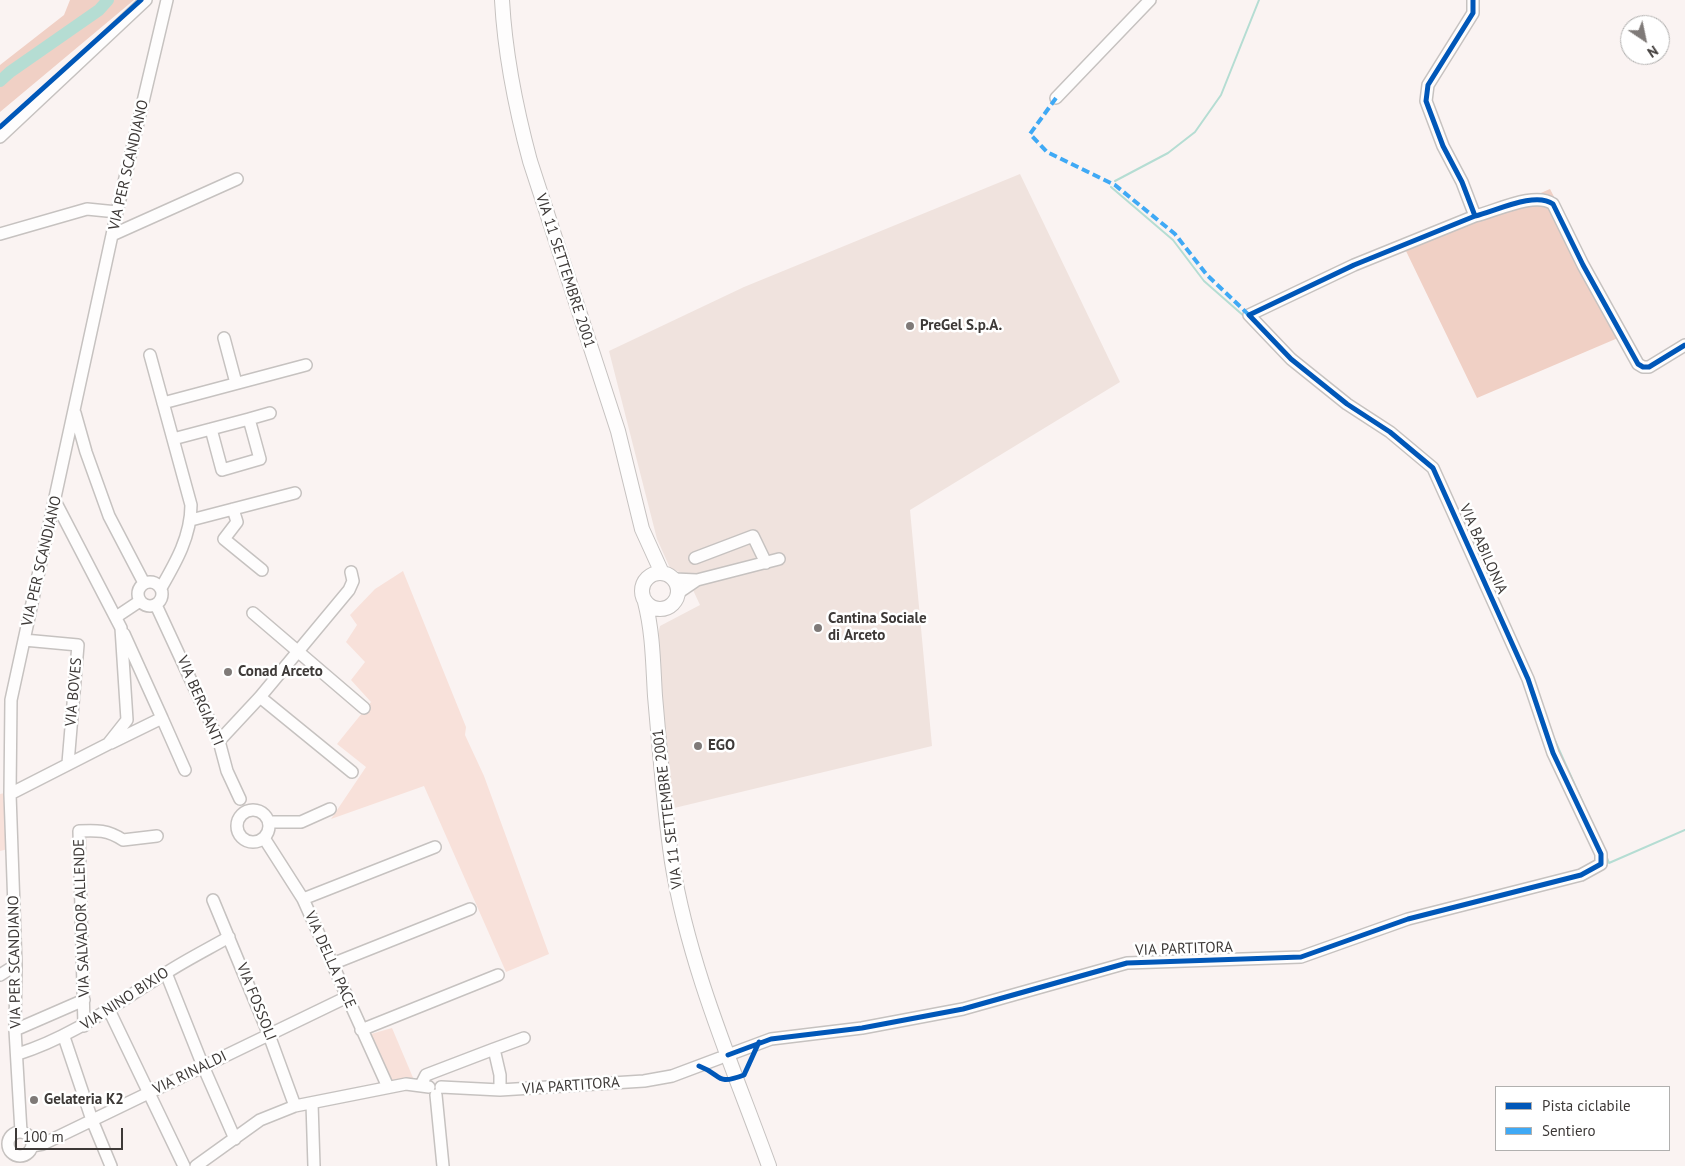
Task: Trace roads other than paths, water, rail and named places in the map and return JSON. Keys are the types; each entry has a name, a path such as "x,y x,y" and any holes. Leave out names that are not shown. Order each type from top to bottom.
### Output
{"main road":[{"name":"VIA 11 SETTEMBRE 2001","path":"502,0 509,65 519,121 530,161 618,431 645,538 649,561 648,577 642,586 654,648 656,699 672,863 698,968 724,1056 769,1166"},
{"name":"VIA 11 SETTEMBRE 2001","path":"645,538 671,582"},
{"path":"645,602 654,608 663,609 672,604 671,582 648,577"},
{"name":"VIA 11 SETTEMBRE 2001","path":"654,648 663,609"}],"street":[{"path":"0,137 146,0"},
{"name":"VIA PER SCANDIANO","path":"19,1132 10,794 11,700 117,212 167,0"},
{"path":"1056,98 1150,0"},
{"path":"1473,0 1473,13 1428,85 1426,101 1440,138 1462,182 1475,216 1521,202 1546,199 1554,204 1583,265 1638,364 1643,367 1649,367 1685,345"},
{"path":"112,235 237,179"},
{"path":"0,234 87,209 117,212"},
{"name":"VIA BABILONIA","path":"1475,216 1354,265 1249,315 1298,364 1347,404 1390,432 1433,468 1528,679 1553,753 1603,862"},
{"path":"224,338 236,383"},
{"path":"150,355 191,505 191,520 178,559 161,588"},
{"path":"163,403 306,365"},
{"path":"75,412 86,452 109,516 144,583"},
{"path":"173,439 270,413"},
{"path":"211,429 222,470 260,460 249,419"},
{"path":"66,453 86,452"},
{"path":"191,520 295,494"},
{"path":"55,501 116,617 185,770"},
{"path":"234,509 237,522 224,539 262,570"},
{"path":"695,558 753,536 766,563"},
{"path":"715,552 718,573"},
{"path":"671,582 697,580 718,573 779,559"},
{"path":"219,740 260,697 297,650 349,590 353,581 350,572"},
{"path":"152,582 161,588 163,596 156,605 149,607 140,601 139,589 144,583 152,582"},
{"path":"116,617 140,601"},
{"name":"VIA BERGIANTI","path":"156,605 219,740 227,771 240,799 249,811 261,812 269,822"},
{"path":"253,612 364,708"},
{"path":"108,744 127,720 121,628"},
{"name":"VIA BOVES","path":"24,640 78,645 68,763"},
{"path":"260,697 352,772"},
{"path":"10,794 68,763 162,718"},
{"path":"249,811 237,824 239,834 250,842 264,838 269,830 269,822 300,822 330,809"},
{"name":"VIA SALVADOR ALLENDE","path":"84,1026 79,831 101,830 114,834 124,840 157,836"},
{"name":"VIA DELLA PACE","path":"264,838 303,899 388,1086"},
{"path":"303,899 435,847"},
{"name":"VIA PARTITORA","path":"196,1166 260,1120 295,1106 388,1086 406,1084 432,1089 500,1090 644,1081 672,1076 771,1039 808,1032 862,1028 963,1009 1127,963 1301,957 1408,919 1581,875 1603,862"},
{"name":"VIA FOSSOLI","path":"213,900 230,937 295,1106"},
{"path":"332,964 470,909"},
{"name":"VIA NINO BIXIO","path":"18,1054 64,1037 84,1026 166,973 230,937"},
{"path":"0,975 16,965"},
{"path":"166,973 203,1066 235,1139"},
{"path":"361,1030 498,975"},
{"name":"VIA RINALDI","path":"32,1146 43,1144 347,997"},
{"path":"15,1030 84,1000"},
{"path":"109,1010 184,1166"},
{"path":"64,1037 92,1120 111,1166"},
{"path":"443,1166 432,1089 426,1076 524,1038"},
{"path":"494,1049 500,1075 500,1090"},
{"path":"312,1103 314,1166"},
{"path":"19,1132 30,1137 32,1146 21,1161 11,1152 4,1137 19,1132"}],"waterway":[{"path":"0,81 99,10 108,0"},
{"path":"1115,181 1168,153 1195,132 1221,95 1259,0"},
{"path":"1111,187 1173,240 1204,281 1245,317"},
{"path":"1552,734 1583,803"},
{"path":"1606,855 1609,863 1685,830"}],"place":[{"name":"PreGel S.p.A.","path":"910,326"},
{"name":"Cantina Sociale di Arceto","path":"818,628"},
{"name":"Conad Arceto","path":"228,672"},
{"name":"EGO","path":"698,746"},
{"name":"Gelateria K2","path":"34,1100"}]}
